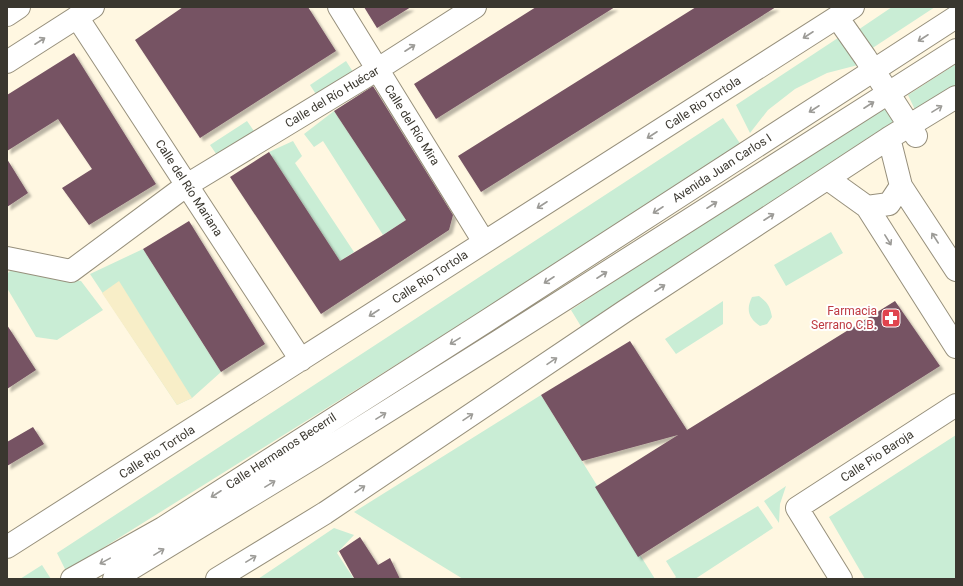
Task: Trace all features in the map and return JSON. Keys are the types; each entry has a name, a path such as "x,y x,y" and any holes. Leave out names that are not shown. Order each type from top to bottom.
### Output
{"street":[{"path":"7,15 19,7"},
{"name":"Calle del Río Mira","path":"339,7 484,242"},
{"name":"Calle del Río Huécar","path":"7,258 71,271 187,185 378,69 475,7"},
{"path":"846,10 873,70 913,131"},
{"name":"Calle Rio Tortola","path":"7,547 846,10"},
{"path":"7,62 85,12"},
{"name":"Calle del Río Mariana","path":"85,12 187,185 301,360"},
{"name":"Avenida Juan Carlos I","path":"488,320 956,17"},
{"path":"888,93 956,50"},
{"name":"Calle Hermanos Becerril","path":"114,579 316,456 888,93"},
{"path":"217,579 325,513 631,307 889,138 913,131 956,97"},
{"path":"889,138 901,186 956,270"},
{"path":"828,179 867,207 956,347"},
{"path":"867,207 889,204 901,186"},
{"name":"Calle Hermanos Becerril","path":"72,579 163,528 488,320"},
{"name":"Calle Pio Baroja","path":"841,579 797,508 956,405"}],"green space":[{"path":"892,7 935,7 868,51 855,32"},
{"path":"844,34 858,65 827,73 795,89 768,110 750,133 736,105"},
{"path":"346,61 355,75 319,99 310,85"},
{"path":"956,64 956,89 917,114 908,95"},
{"path":"886,100 902,123 582,328 571,310"},
{"path":"334,111 406,220 383,235 323,141 314,147 304,134"},
{"path":"723,118 743,148 66,571 57,553"},
{"path":"247,121 256,134 219,158 210,145"},
{"path":"293,141 302,156 295,163 354,252 340,261 269,152"},
{"path":"831,232 843,253 786,286 774,265"},
{"path":"143,249 221,372 192,398 177,405 90,274"},
{"path":"11,270 81,281 103,310 57,340 36,337 7,288 7,274"},
{"path":"759,296 768,305 772,317 767,324 760,326 753,320 749,313 749,305 752,297"},
{"path":"723,301 723,324 676,354 665,339"},
{"path":"541,395 655,579 463,579 354,512"},
{"path":"956,435 956,579 865,579 829,517"},
{"path":"786,486 780,504 779,523 764,501"},
{"path":"758,506 773,528 695,579 674,579 676,577 666,561"},
{"path":"334,528 354,535 337,553 354,579 258,579"},
{"path":"42,565 51,579 20,579"}],"sand":[{"path":"119,281 192,398 177,405 102,293"}],"building":[{"path":"183,7 308,7 336,51 200,138 135,40"},
{"path":"364,7 411,7 377,28"},
{"path":"536,7 615,7 436,119 414,84"},
{"path":"696,7 776,7 481,192 458,156"},
{"path":"74,53 156,184 89,225 62,188 92,169 58,119 7,151 7,95"},
{"path":"373,86 453,215 449,230 321,314 230,177 269,152 340,261 383,235 406,220 334,111"},
{"path":"7,159 28,193 7,207"},
{"path":"189,221 265,344 221,372 143,249"},
{"path":"895,301 940,366 638,557 595,487 678,435 582,461 541,395 630,341 687,430"},
{"path":"7,325 36,370 7,389"},
{"path":"33,427 44,444 7,466 7,442"},
{"path":"360,537 378,565 390,558 400,579 352,579 354,578 339,551"}],"place":[{"name":"Farmacia Serrano C.B.","path":"891,318"}]}
